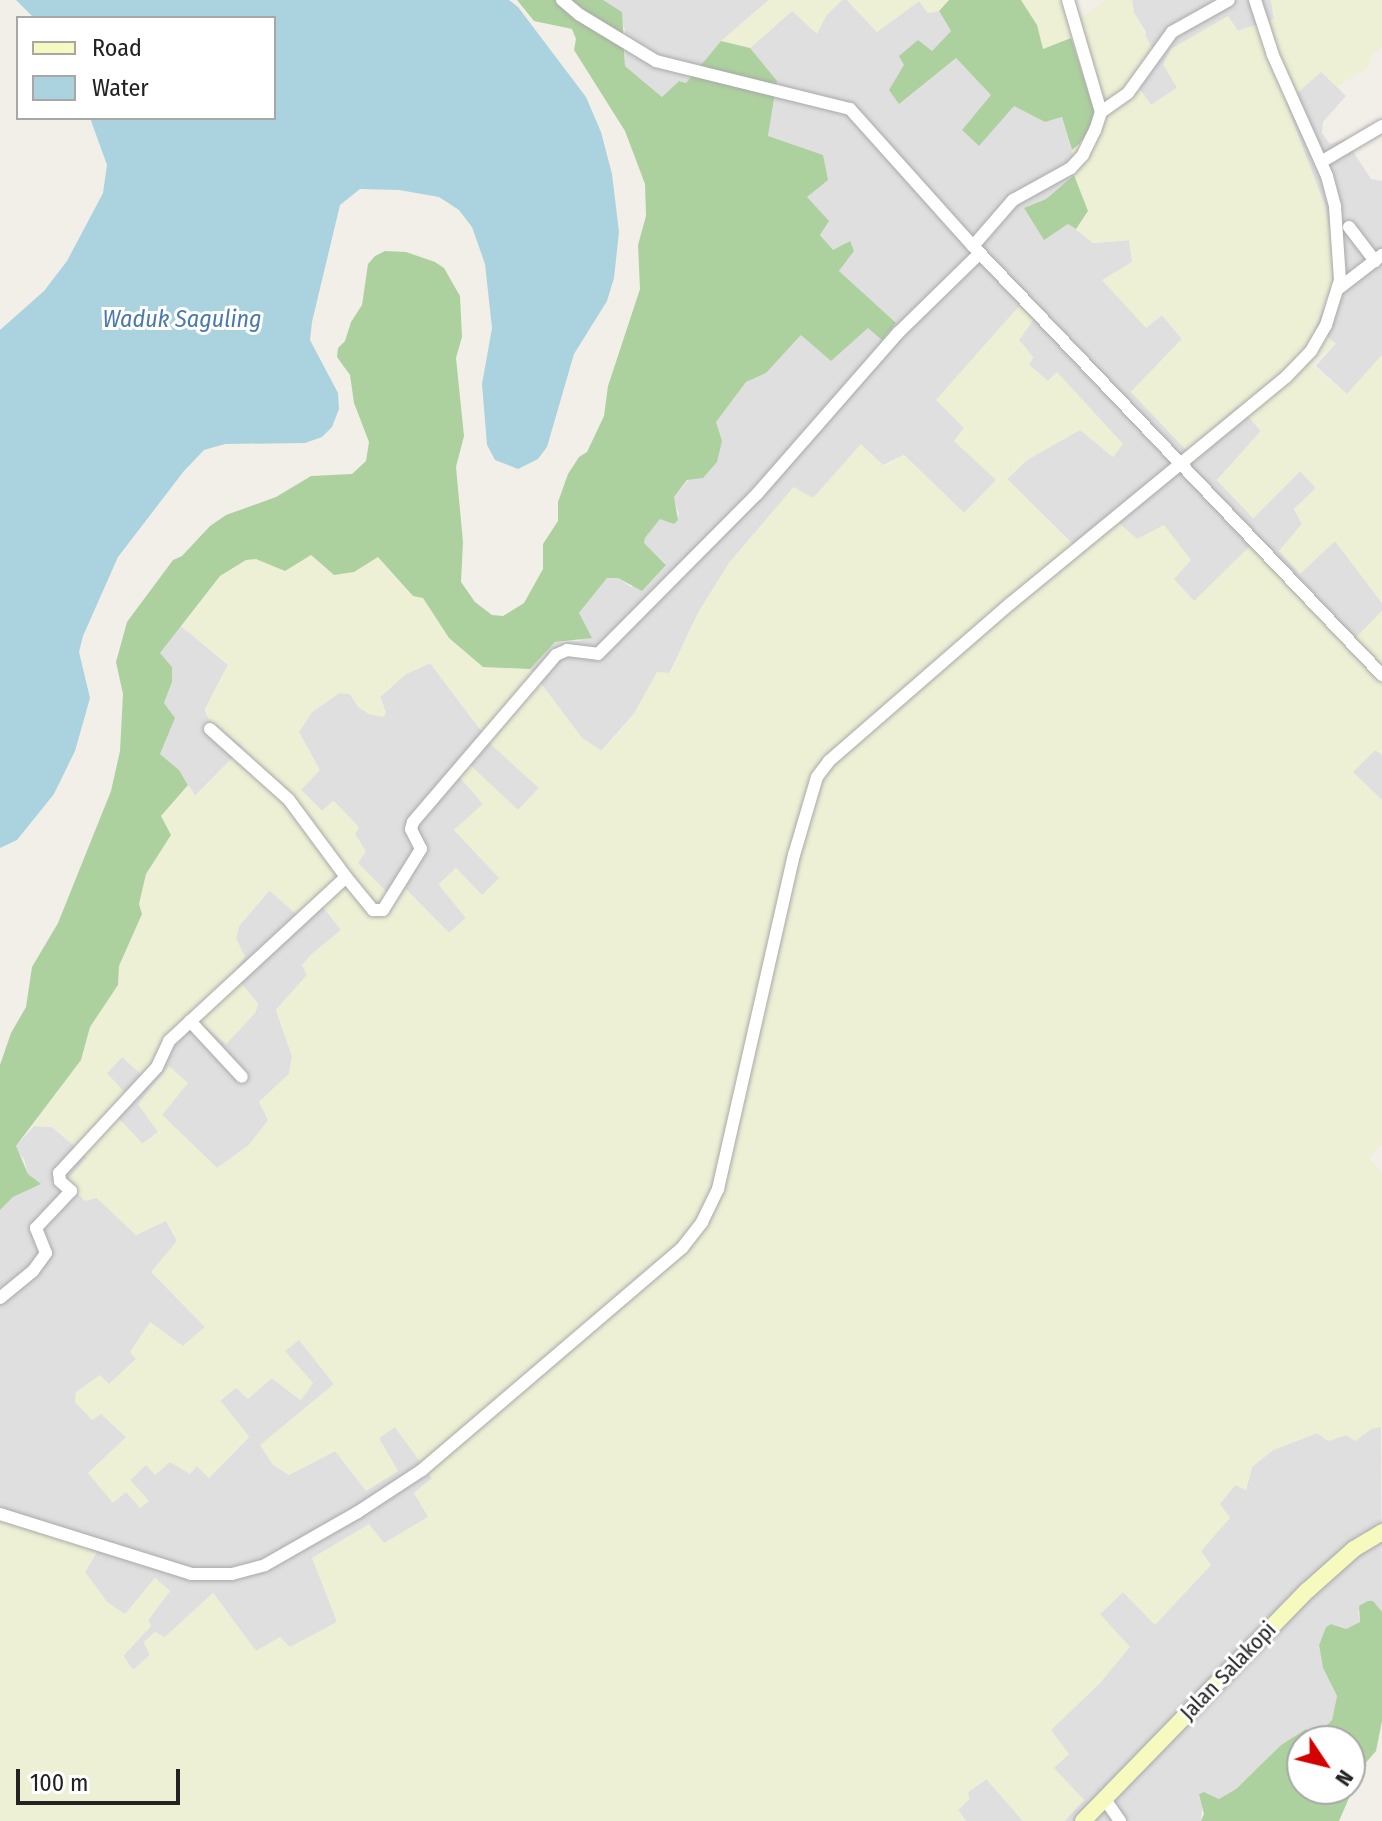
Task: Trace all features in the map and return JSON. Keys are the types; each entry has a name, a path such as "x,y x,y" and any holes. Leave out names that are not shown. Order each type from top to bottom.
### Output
{"street":[{"path":"562,0 656,61 850,109 976,250 1181,461 1382,675"},
{"path":"1068,0 1101,112"},
{"path":"210,729 289,800 373,910 382,911 421,849 411,832 413,822 556,655 567,650 598,654 757,494 898,333 976,250 1013,200 1075,164 1090,142 1101,112 1135,84 1172,32 1229,0"},
{"path":"0,1514 191,1574 232,1574 265,1565 409,1480 667,1265 694,1234 718,1189 794,855 817,777 829,761 1011,603 1303,361 1322,336 1338,289 1341,263 1335,206 1321,162 1273,55 1255,0"},
{"path":"1321,162 1382,126"},
{"path":"1338,289 1378,258 1349,227"},
{"path":"0,1298 33,1271 46,1253 36,1228 71,1191 60,1181 59,1173 149,1077 161,1061 169,1041 346,877"},
{"path":"190,1021 242,1077"},
{"name":"Jalan Salakopi","path":"1083,1821 1308,1590 1354,1549 1382,1532"},
{"path":"1104,1798 1120,1821"}],"shaded area":[{"path":"603,0 769,0 721,41 686,83 679,81 662,97 625,66 625,29"},
{"path":"842,0 847,0 877,32 919,1 928,13 939,11 951,31 932,51 900,55 956,58 992,95 962,130 979,146 1014,105 1045,122 1062,117 1078,171 1046,199 1025,208 1069,224 1093,243 1130,240 1132,262 1103,281 1147,327 1162,315 1182,339 1131,392 1238,405 1261,431 1217,480 1253,518 1300,471 1316,488 1294,509 1302,524 1279,551 1335,540 1382,603 1382,611 1348,646 1194,602 1118,522 1083,554 1007,479 1027,460 1080,429 1113,457 1056,373 1048,381 1029,365 1033,357 1019,340 1019,306 964,428 955,441 997,480 964,513 904,455 813,498 793,488 729,563 698,613 669,674 601,751 582,738 530,669 555,642 581,641 579,613 607,578 618,578 631,587 666,564 643,543 660,518 674,524 679,514 673,498 722,441 715,422 746,382 766,373 801,335 895,324 839,271 854,251 849,241 833,251 820,234 807,197 768,136 777,82 750,48 792,11 825,16"},
{"path":"1132,0 1271,0 1274,19 1237,31 1228,17 1171,49 1177,88 1151,105 1132,79 1146,32 1134,13"},
{"path":"1321,71 1346,96 1323,122 1322,133 1330,144 1345,139 1371,179 1382,181 1382,355 1347,394 1316,366 1335,344 1315,328 1328,299 1325,206 1285,103"},
{"path":"181,626 228,665 205,710 208,718 243,747 195,796 179,770 160,754 162,742 171,728 164,703 172,682 168,664 159,653"},
{"path":"430,663 492,745 539,788 518,811 467,763 457,774 483,804 454,830 500,878 482,896 456,868 439,884 466,918 449,933 406,889 394,900 358,863 355,834 333,801 322,811 301,790 299,732 312,712 339,693 350,694 358,707 384,707 380,697 406,674"},
{"path":"1376,749 1382,755 1382,800 1352,772"},
{"path":"270,890 320,903 341,930 311,955 307,975 276,1010 292,1056 289,1074 259,1102 269,1120 249,1145 217,1168 162,1115 170,1066 158,1132 142,1144 111,1111 107,1073 122,1057 142,1074 193,1015 226,1044 255,1013 258,1004 233,973 236,938 239,926"},
{"path":"34,1126 52,1127 88,1157 97,1198 136,1235 166,1220 177,1241 152,1272 205,1327 183,1346 137,1358 109,1384 92,1420 101,1413 126,1437 126,1492 148,1501 130,1480 146,1465 170,1462 197,1466 209,1478 249,1437 220,1401 236,1387 272,1378 300,1400 285,1351 299,1339 334,1384 261,1445 289,1475 335,1451 379,1438 395,1427 432,1478 429,1517 384,1544 368,1524 324,1581 337,1622 290,1648 256,1651 213,1593 164,1638 155,1632 144,1642 150,1655 133,1670 123,1656 151,1626 148,1620 170,1591 155,1578 125,1615 107,1602 85,1572 98,1550 0,1519 0,1210 13,1197 40,1184 28,1174 24,1159 16,1151 16,1146"},
{"path":"1381,1426 1382,1612 1358,1611 1360,1622 1346,1629 1331,1624 1326,1627 1319,1645 1323,1668 1337,1696 1332,1720 1327,1725 1286,1725 1286,1742 1236,1789 1219,1799 1204,1792 1201,1821 1064,1821 1084,1800 1053,1768 1050,1730 1100,1683 1100,1614 1123,1592 1155,1624 1201,1551 1219,1504 1235,1485 1246,1489 1252,1467 1273,1450 1317,1433 1347,1435 1355,1441"},
{"path":"987,1779 1023,1821 966,1821 958,1810 969,1799 968,1792"}],"green space":[{"path":"517,0 603,0 622,12 625,66 662,97 679,81 686,83 721,41 750,48 777,81 768,136 823,155 828,180 807,197 829,221 820,235 833,250 850,241 854,251 839,271 896,323 882,340 868,328 831,361 801,335 766,373 746,382 716,422 722,441 717,462 703,478 687,480 674,497 678,520 674,524 660,519 645,538 644,543 666,565 642,591 618,578 607,578 579,613 592,638 555,642 530,669 483,667 449,638 423,598 413,596 378,557 354,572 334,575 311,555 285,571 256,559 246,560 220,576 160,653 172,667 172,682 164,703 175,718 160,754 179,770 188,785 161,816 171,835 146,874 139,904 142,914 119,966 118,985 90,1027 81,1060 16,1146 28,1174 41,1184 13,1197 0,1210 0,1065 11,1033 26,1007 32,967 58,923 111,791 120,751 123,694 116,662 127,622 173,560 182,556 210,526 226,515 276,497 311,476 352,474 366,461 369,442 354,403 350,375 337,357 338,348 345,341 351,322 362,305 368,264 375,256 385,251 406,252 435,262 444,268 460,296 462,337 456,358 464,436 456,467 463,542 461,582 475,602 492,615 503,616 524,603 543,569 543,544 558,521 558,502 568,474 579,457 587,452 604,416 608,386 640,289 638,245 646,216 645,184 625,131 574,50 576,39 572,29 534,21"},
{"path":"769,0 842,0 826,16 817,34 792,11 750,48 721,41"},
{"path":"847,0 949,0 939,11 928,13 919,1 877,32"},
{"path":"949,0 1021,0 1037,25 1043,49 1071,38 1094,110 1090,129 1079,144 1072,150 1062,117 1045,122 1014,106 979,146 962,130 991,95 956,58 899,104 889,90 904,65 899,56 918,40 932,51 951,31 939,11"},
{"path":"1021,0 1062,0 1067,17 1082,17 1106,0 1132,0 1134,13 1153,50 1132,79 1151,105 1177,88 1163,64 1171,49 1228,16 1238,31 1274,19 1271,0 1382,0 1382,47 1370,56 1369,67 1337,87 1321,72 1286,103 1325,206 1332,242 1332,284 1315,327 1336,344 1310,364 1347,394 1382,355 1382,603 1335,541 1300,574 1279,551 1302,524 1294,509 1316,488 1300,471 1253,518 1217,480 1261,431 1239,405 1187,451 1131,392 1182,339 1162,315 1146,328 1102,280 1132,262 1129,240 1093,243 1076,229 1088,211 1074,175 1078,171 1072,150 1079,144 1071,38 1043,50 1037,25"},
{"path":"1074,175 1088,211 1076,229 1068,224 1044,240 1024,208 1046,199"},
{"path":"1019,306 1034,319 1019,340 1033,357 1029,365 1048,381 1057,372 1123,444 1113,457 1080,430 1027,460 1007,479 1082,554 1118,522 1137,539 1164,525 1191,560 1174,579 1194,601 1250,546 1348,646 1382,611 1382,755 1375,750 1353,772 1382,800 1382,1145 1369,1157 1382,1173 1382,1427 1371,1429 1355,1441 1347,1435 1328,1441 1317,1433 1273,1450 1252,1467 1246,1490 1235,1485 1220,1504 1230,1518 1201,1551 1211,1565 1155,1625 1123,1592 1100,1614 1130,1647 1100,1683 1051,1730 1069,1754 1054,1768 1084,1800 1064,1821 1023,1821 986,1779 968,1792 969,1799 958,1810 966,1821 0,1821 0,1519 98,1549 85,1572 107,1602 125,1614 155,1578 170,1591 148,1620 151,1626 123,1655 133,1670 150,1655 144,1643 155,1632 165,1637 213,1593 256,1651 280,1637 290,1647 337,1622 312,1558 369,1524 384,1543 428,1517 414,1493 432,1478 395,1427 379,1438 398,1471 366,1491 335,1451 289,1475 273,1465 260,1445 334,1384 299,1340 285,1351 313,1383 301,1400 272,1378 248,1399 236,1388 220,1400 249,1437 209,1478 197,1466 190,1474 170,1462 155,1475 146,1465 130,1480 149,1501 140,1508 126,1492 113,1503 88,1473 126,1437 101,1414 92,1420 75,1402 76,1392 100,1375 109,1384 136,1359 130,1352 150,1322 183,1346 205,1327 151,1272 177,1241 166,1221 136,1235 97,1198 85,1201 66,1182 87,1157 52,1127 34,1126 41,1110 81,1060 90,1027 118,985 119,966 142,914 139,904 146,874 171,835 161,816 188,785 195,796 243,747 208,718 205,709 228,664 181,626 184,618 220,576 246,560 256,559 285,570 311,555 326,570 354,572 378,557 413,596 423,598 449,638 483,667 530,669 582,738 602,751 631,719 657,672 670,673 698,613 729,563 794,487 813,498 861,444 885,467 904,455 964,513 996,480 954,441 964,428 936,400","holes":["430,663 492,745 539,788 518,810 467,762 457,773 483,804 454,830 499,878 482,895 456,868 439,885 466,918 449,933 405,889 394,899 358,863 366,851 355,834 359,827 334,801 322,811 301,790 320,770 299,732 312,712 339,693 350,694 358,707 369,714 384,717 386,712 380,697 406,674","269,890 298,916 321,903 341,930 302,965 307,975 276,1010 292,1056 289,1074 259,1102 268,1120 249,1145 217,1168 162,1115 188,1083 169,1066 138,1104 158,1132 143,1144 112,1111 126,1094 107,1073 122,1057 142,1075 193,1016 226,1044 255,1013 258,1004 233,973 245,957 236,938 239,926"]},
{"path":"1373,1601 1382,1612 1382,1721 1376,1751 1366,1763 1366,1725 1327,1725 1332,1720 1337,1696 1323,1668 1319,1645 1326,1627 1331,1624 1346,1629 1360,1622 1359,1606"},
{"path":"1286,1742 1286,1805 1346,1805 1339,1821 1201,1821 1204,1814 1199,1794 1204,1792 1219,1799 1236,1789"}],"water":[{"name":"Waduk Saguling","path":"16,0 509,0 518,7 586,97 601,132 612,174 619,232 614,278 607,301 574,354 547,447 538,459 518,469 495,460 487,445 482,384 492,328 485,264 472,227 459,210 439,197 399,190 360,189 340,205 310,340 338,393 339,409 332,427 322,437 305,443 225,444 204,450 184,471 118,557 83,636 79,652 90,698 75,751 54,794 17,840 0,848 0,330 44,291 67,261 103,193 107,165 91,120 276,120 276,16 32,16"}]}
